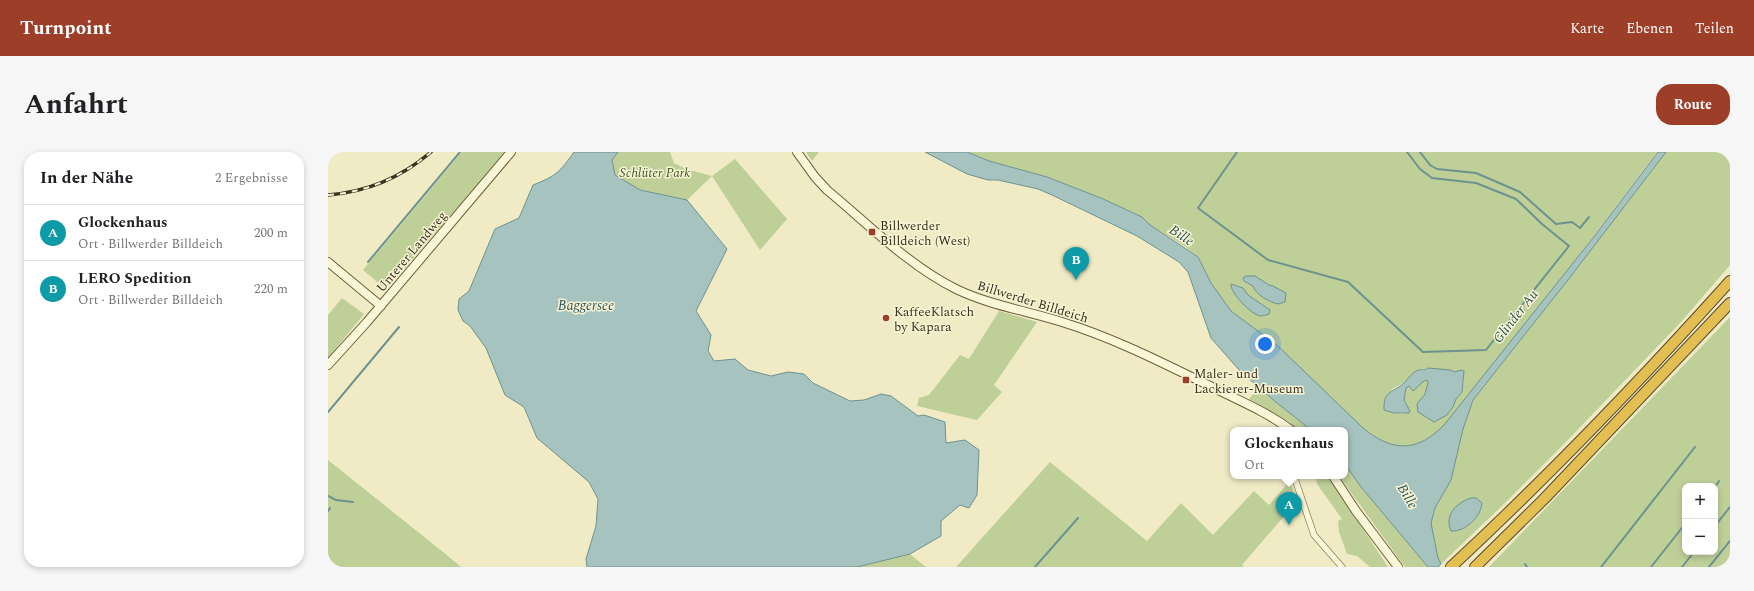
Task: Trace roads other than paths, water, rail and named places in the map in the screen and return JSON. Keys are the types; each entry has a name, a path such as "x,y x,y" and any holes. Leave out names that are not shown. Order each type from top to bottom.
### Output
{"highway":[{"path":"1451,567 1542,480 1616,405 1730,281"},
{"path":"1475,567 1545,498 1730,303"}],"street":[{"name":"Unterer Landweg","path":"328,364 381,306 511,152"},
{"name":"Billwerder Billdeich","path":"798,152 815,177 827,190 912,262 938,279 957,289 978,297 1064,322 1134,350 1262,412 1286,427"},
{"path":"328,262 381,306"},
{"path":"1295,479 1314,535 1342,567"},
{"path":"1335,479 1356,511 1398,567"}],"water":[{"name":"Baggersee","path":"574,152 618,152 612,160 615,175 640,190 687,200 727,249 696,311 711,335 708,351 714,361 735,359 748,370 771,376 788,372 804,374 813,383 850,401 864,400 881,394 891,396 918,416 924,415 945,422 946,443 965,440 979,450 977,495 969,508 960,505 941,521 941,536 910,554 857,567 587,567 586,559 596,526 598,499 589,482 537,438 524,407 505,395 486,348 470,326 463,321 458,310 459,299 469,291 495,229 519,218 533,185 557,173"},
{"name":"Bille","path":"925,152 967,152 989,161 1047,177 1101,198 1142,217 1150,225 1198,257 1211,283 1231,311 1278,346 1362,427 1383,441 1394,445 1404,446 1414,445 1424,441 1444,425 1593,238 1658,152 1666,152 1473,400 1463,429 1451,480 1435,508 1431,523 1438,558 1441,564 1438,567 1428,567 1361,487 1348,468 1348,427 1307,427 1240,371 1211,338 1188,272 1179,262 1137,236 1038,189 998,180 988,180 967,174"},
{"path":"1246,276 1255,276 1286,293 1285,302 1278,304 1263,298 1253,286 1244,281 1243,278"},
{"path":"1231,284 1243,288 1248,295 1270,310 1269,314 1260,316 1252,311 1237,298"},
{"path":"1428,368 1450,370 1455,372 1461,370 1464,371 1462,392 1456,399 1453,407 1447,415 1434,422 1418,412 1417,404 1425,394 1428,383 1427,380 1413,391 1409,386 1406,388 1404,400 1410,411 1409,413 1394,413 1384,410 1385,398 1390,392 1401,386 1415,372"},
{"path":"1471,498 1476,498 1482,503 1479,513 1467,526 1456,531 1451,531 1449,520 1453,510 1456,506"}],"waterway":[{"path":"368,262 460,152"},
{"name":"Glinder Au","path":"1237,152 1198,208 1268,260 1348,282 1423,352 1486,350 1569,246 1542,224 1516,199 1476,183 1432,178 1420,169 1407,152"},
{"path":"1420,152 1430,165 1437,169 1476,173 1520,192 1556,224 1572,222 1580,228 1589,217"},
{"path":"328,412 399,327"},
{"path":"1601,567 1695,447"},
{"path":"328,496 336,500 353,502"},
{"path":"1718,522 1730,507"},
{"path":"1035,567 1078,518"},
{"path":"1651,567 1682,528"},
{"path":"1709,567 1730,541"},
{"path":"1682,567 1692,555"}],"railway":[{"path":"328,195 356,191 383,182 408,169 431,152"}],"place":[{"name":"Billwerder Billdeich (West)","path":"872,232"},
{"name":"LERO Spedition","path":"1076,280"},
{"name":"KaffeeKlatsch by Kapara","path":"886,318"},
{"name":"Maler- und Lackierer-Museum","path":"1186,380"},
{"name":"Glockenhaus","path":"1289,525"}],"park label":[{"name":"Schlüter Park","path":"655,172"}]}
